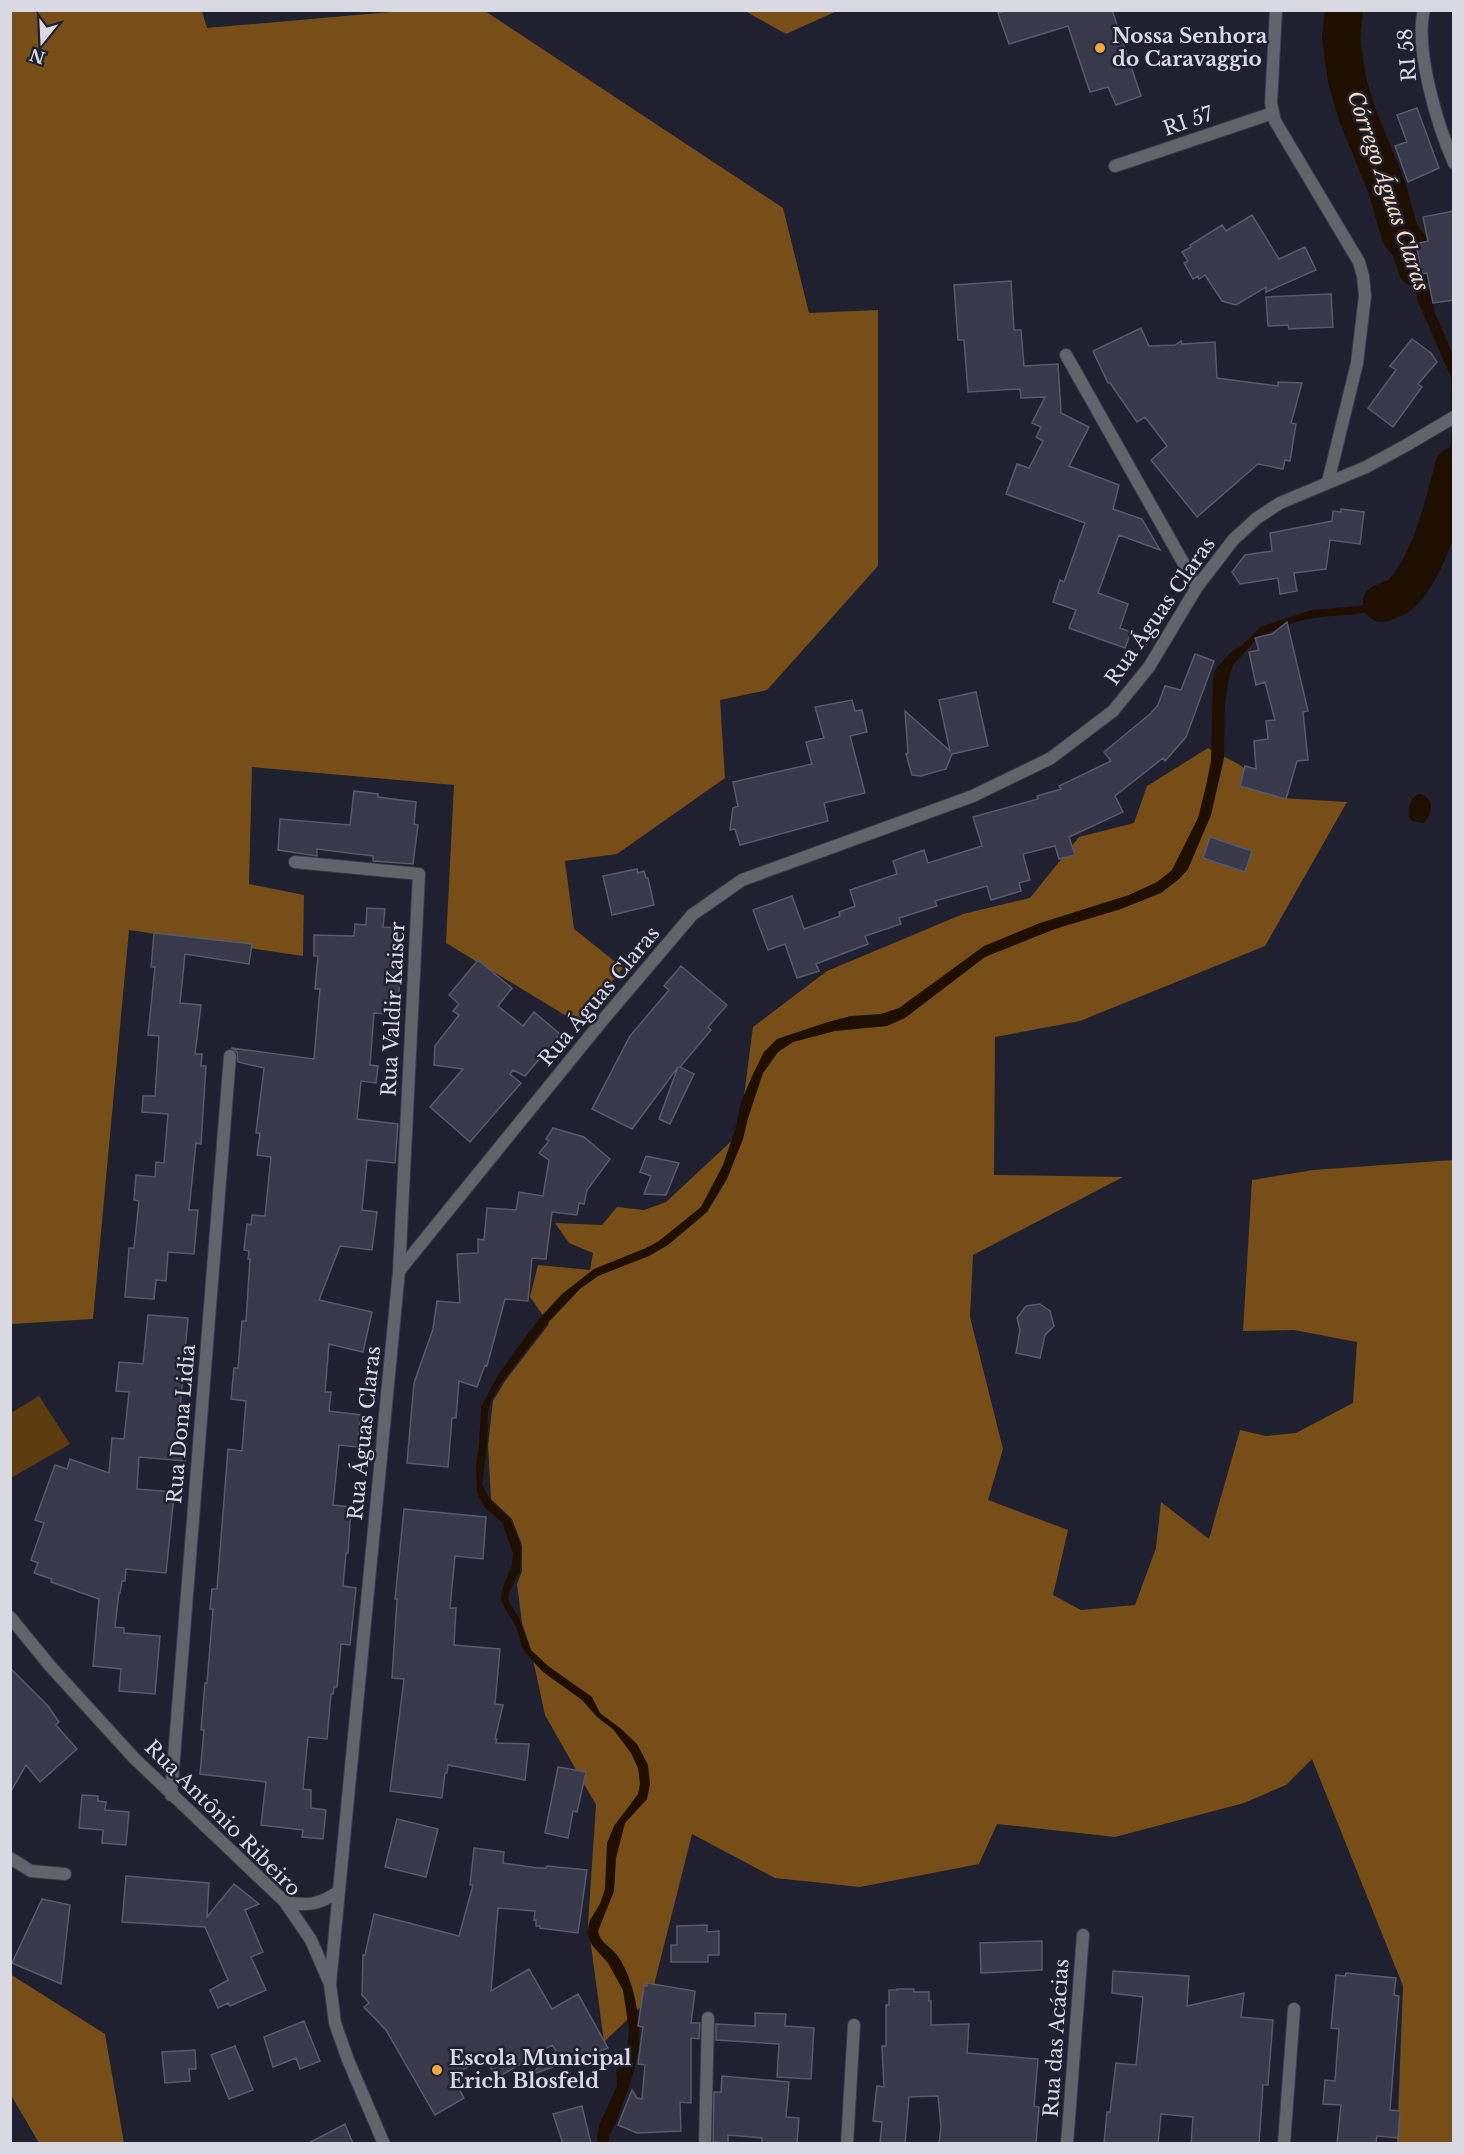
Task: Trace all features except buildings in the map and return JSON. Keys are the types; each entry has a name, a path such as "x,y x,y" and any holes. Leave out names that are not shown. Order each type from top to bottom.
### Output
{"street":[{"path":"1276,10 1271,103 1275,121 1359,262 1363,276 1365,296 1357,363 1328,482"},
{"name":"RI 58","path":"1424,10 1423,43 1431,102 1454,163"},
{"name":"RI 57","path":"1115,166 1273,113"},
{"path":"1066,355 1197,587"},
{"name":"Rua Águas Claras","path":"330,1984 399,1271 602,1021 692,915 742,880 974,796 1051,758 1113,711 1149,667 1197,587 1233,540 1257,518 1280,503 1405,447 1454,417"},
{"name":"Rua Valdir Kaiser","path":"295,862 419,874 399,1271"},
{"name":"Rua Dona Lidia","path":"171,1795 231,1056"},
{"name":"Rua Antônio Ribeiro","path":"10,1617 51,1667 134,1758 285,1902 311,1940 330,1984 335,2023 348,2060 384,2144"},
{"path":"10,1858 31,1871 65,1874"},
{"path":"285,1902 309,1906 328,1899 338,1892"},
{"name":"Rua das Acácias","path":"1067,2144 1083,1935"},
{"path":"1284,2144 1294,2009"},
{"path":"705,2144 708,2018"},
{"path":"847,2139 854,2025"}],"shaded area":[{"path":"11,11 202,11 207,28 402,11 485,11 783,208 809,313 878,310 878,566 767,690 720,700 725,778 617,854 565,861 574,929 623,968 578,1023 446,943 454,785 252,767 249,884 304,895 303,956 129,930 93,1319 11,1324"},
{"path":"745,11 837,11 786,34"},
{"path":"1396,223 1400,232 1411,240 1421,275 1425,276 1435,313 1453,355 1453,487 1440,534 1426,563 1421,553 1435,519 1447,473 1452,432 1451,377 1418,302 1410,258 1396,231"},
{"path":"1416,565 1420,574 1397,600 1371,612 1301,620 1255,638 1255,641 1233,665 1225,705 1224,758 1211,815 1188,869 1179,879 1161,893 1121,909 1055,929 985,957 905,1018 887,1026 835,1031 793,1042 778,1052 763,1073 743,1139 727,1179 707,1212 668,1245 649,1256 598,1276 580,1289 545,1326 501,1383 491,1400 482,1485 491,1501 510,1519 521,1546 520,1571 508,1600 519,1618 531,1650 548,1666 592,1697 600,1713 637,1744 648,1765 650,1784 647,1799 625,1823 616,1858 614,1891 598,1931 603,1941 623,1964 632,1986 637,2010 639,2043 634,2072 609,2143 598,2143 600,2123 617,2086 616,2071 627,2049 629,2030 623,1990 608,1963 592,1945 587,1934 590,1920 600,1904 605,1889 607,1843 614,1826 638,1794 640,1784 638,1768 631,1753 613,1729 597,1717 582,1700 543,1672 529,1657 522,1647 516,1626 505,1609 501,1599 502,1590 512,1564 513,1553 502,1522 485,1508 477,1492 476,1465 481,1407 498,1375 538,1320 562,1294 594,1269 659,1241 701,1207 723,1165 735,1130 741,1102 753,1074 764,1052 777,1039 851,1016 881,1014 899,1008 984,946 1040,923 1129,895 1157,882 1172,870 1198,818 1211,761 1215,670 1232,651 1240,647 1260,627 1312,610 1360,606 1396,592"},
{"path":"1208,748 1240,765 1282,798 1347,802 1265,946 1080,1021 995,1037 994,1175 1123,1177 973,1255 970,1317 1003,1449 988,1500 1068,1530 1053,1595 1081,1610 1135,1605 1156,1548 1161,1502 1209,1539 1240,1430 1266,1436 1296,1433 1353,1403 1357,1342 1294,1330 1243,1331 1252,1180 1313,1170 1453,1160 1453,2143 1397,2143 1403,1986 1312,1759 1286,1785 1244,1803 1115,1837 997,1824 979,1864 860,1887 775,1878 692,1834 651,1997 604,2042 588,1923 596,1805 545,1715 531,1650 522,1623 517,1584 522,1571 522,1545 512,1519 491,1499 488,1445 493,1401 505,1381 549,1324 530,1297 538,1265 590,1270 593,1253 569,1243 555,1223 602,1225 617,1207 644,1210 666,1202 739,1134 753,1027 827,971 963,914 1030,898 1079,837 1134,823 1147,786"},
{"path":"1418,794 1428,798 1431,806 1431,811 1423,823 1412,821 1409,817 1410,804"},
{"path":"39,1396 70,1444 11,1478 11,1413"},
{"path":"10,1974 105,2034 124,2143 39,2143 11,2095"}],"waterway":[{"name":"Córrego Águas Claras","path":"1344,10 1341,38 1347,80 1357,114 1387,188 1400,234 1410,247 1417,268"},
{"name":"Córrego Águas Claras","path":"1382,603 1401,594 1421,565 1435,532 1454,466"}],"place":[{"name":"Nossa Senhora do Caravaggio","path":"1100,48"},
{"name":"Escola Municipal Erich Blosfeld","path":"437,2070"}]}
